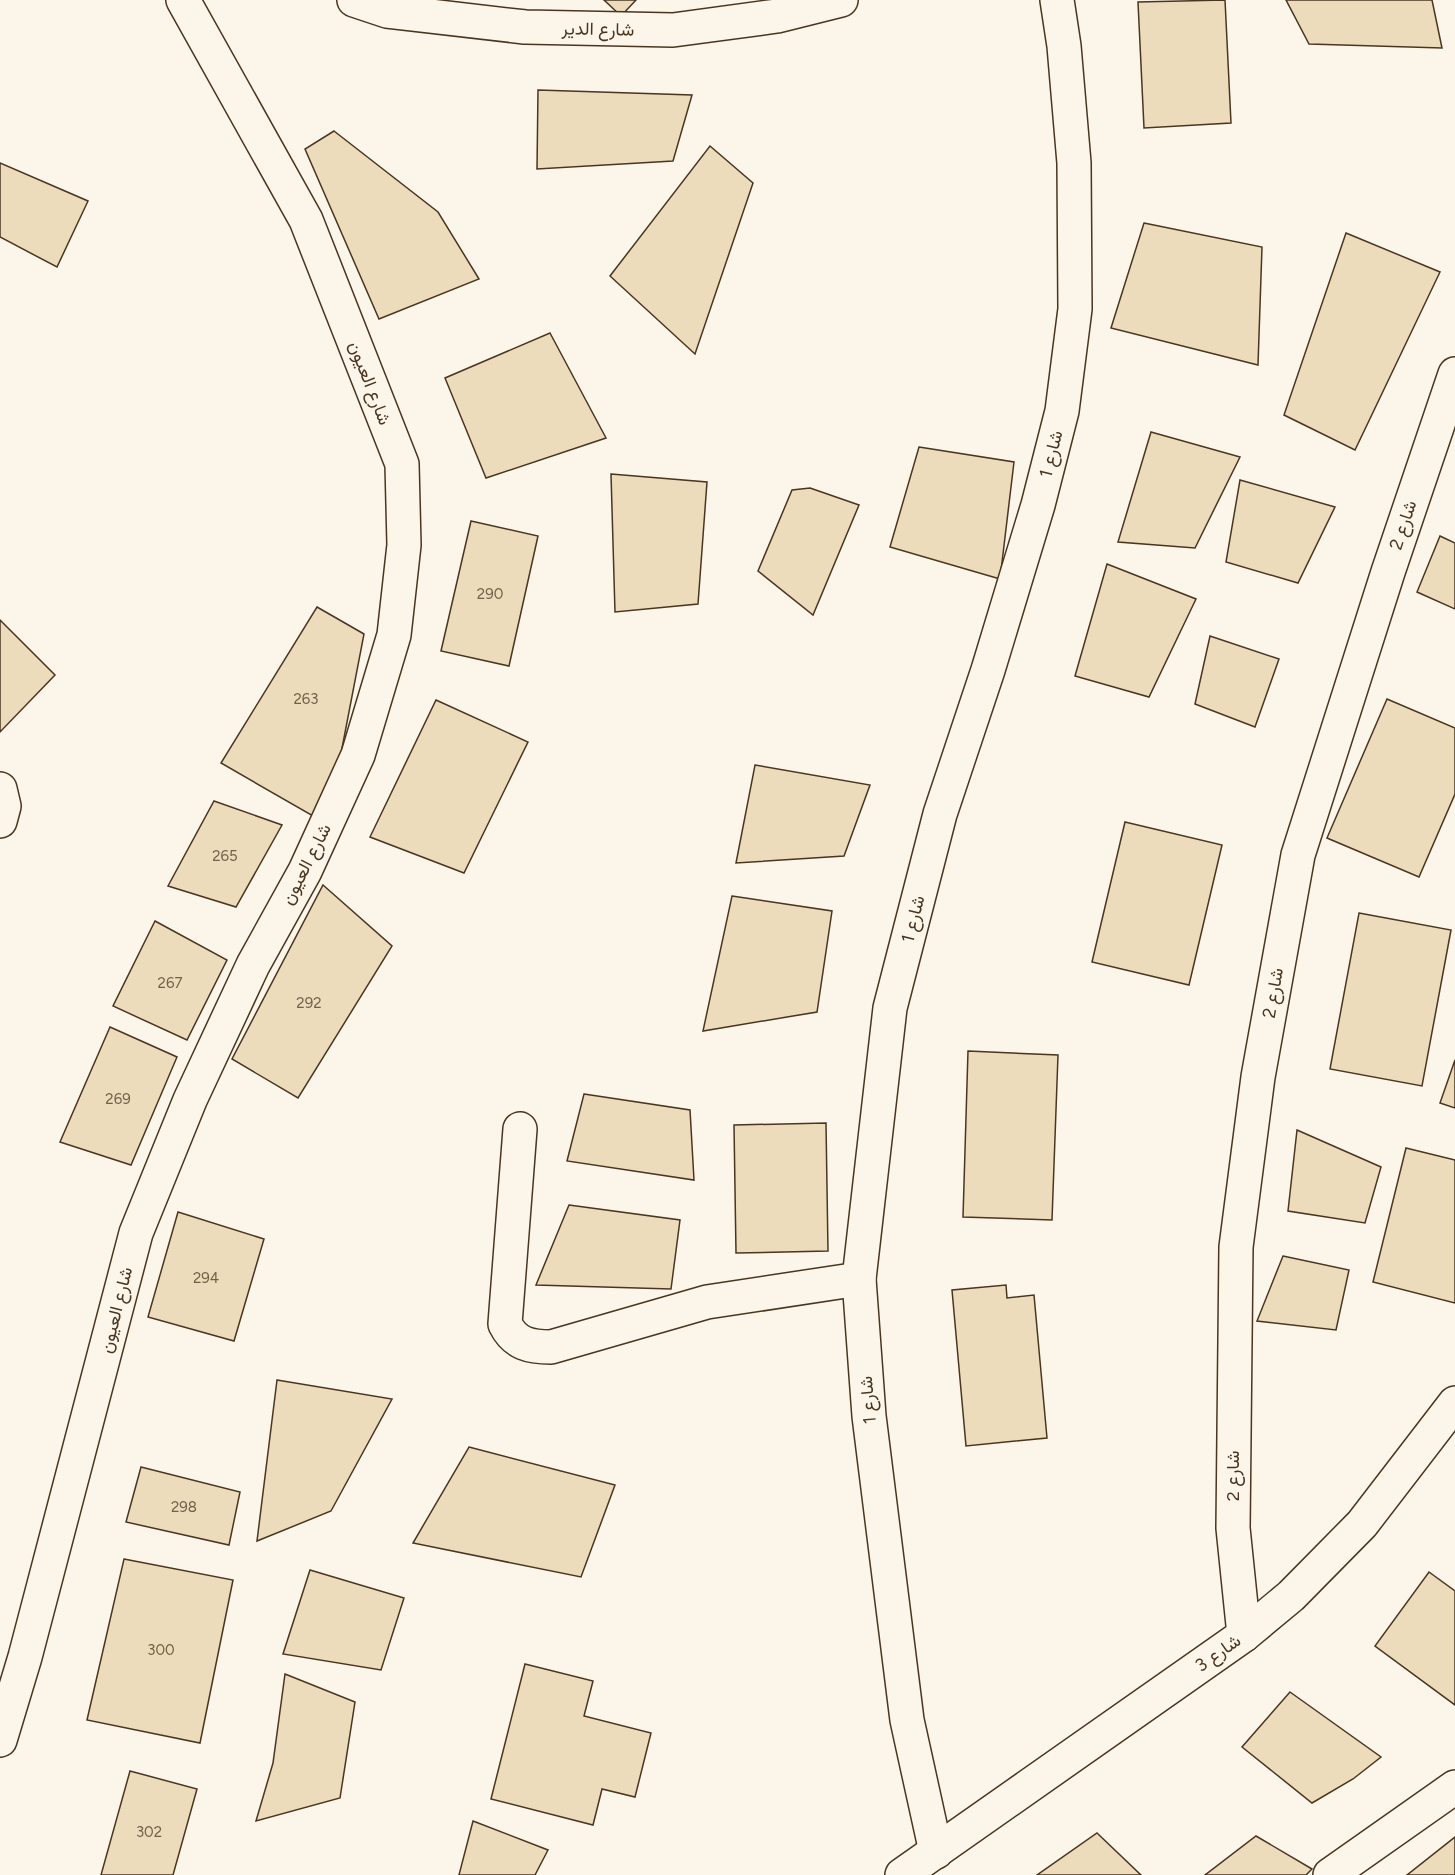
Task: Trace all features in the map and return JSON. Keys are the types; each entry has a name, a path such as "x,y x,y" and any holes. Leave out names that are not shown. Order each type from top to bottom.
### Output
{"street":[{"name":"شارع العيون","path":"0,1740 34,1622 136,1233 190,1100 253,965 305,871 358,755 394,635 404,545 402,464 306,220 183,0"},
{"name":"شارع الدير","path":"354,0 387,11 525,27 673,30 773,8 842,0"},
{"name":"شارع 1","path":"936,1852 908,1720 869,1416 859,1279 890,1008 940,813 988,670 1038,505 1062,411 1075,309 1074,163 1064,46 1057,0"},
{"name":"شارع 2","path":"1244,1635 1233,1528 1236,1258 1258,1077 1298,855 1388,572 1455,374"},
{"path":"0,789 4,806 0,821"},
{"path":"520,1129 505,1324 517,1341 534,1347 551,1347 707,1302 859,1279"},
{"name":"شارع 3","path":"902,1875 1244,1635 1291,1596 1362,1524 1455,1403"},
{"path":"1330,1875 1455,1787"}],"building":[{"path":"604,0 636,0 621,16"},
{"path":"1225,0 1231,123 1144,128 1138,2"},
{"path":"1286,0 1432,0 1442,48 1309,44"},
{"path":"538,90 692,95 673,161 537,169"},
{"path":"334,131 438,212 479,279 379,319 305,149"},
{"path":"710,146 753,183 695,354 610,276"},
{"path":"0,163 88,201 57,267 0,237"},
{"path":"1144,223 1262,247 1258,365 1111,328"},
{"path":"1346,233 1440,272 1355,450 1284,415"},
{"path":"550,333 606,438 486,478 445,378"},
{"path":"1151,432 1240,457 1195,548 1118,542"},
{"path":"919,447 1014,462 1000,579 890,547"},
{"path":"611,474 707,482 698,604 615,612"},
{"path":"1240,480 1335,507 1298,583 1226,562"},
{"path":"810,488 859,505 813,615 758,571 792,490"},
{"path":"471,521 538,536 509,666 441,651"},
{"path":"1440,536 1455,543 1455,609 1417,592"},
{"path":"1107,564 1196,599 1149,697 1075,676"},
{"path":"317,607 364,634 338,769 313,816 221,763"},
{"path":"0,620 55,675 0,732"},
{"path":"1210,636 1279,659 1255,727 1195,704"},
{"path":"1387,699 1455,728 1455,794 1419,877 1327,838"},
{"path":"436,700 528,742 464,873 370,837"},
{"path":"755,765 870,785 844,856 736,863"},
{"path":"214,801 282,825 236,907 168,886"},
{"path":"1125,822 1222,845 1189,985 1092,962"},
{"path":"323,885 392,946 298,1098 232,1059"},
{"path":"732,896 832,911 817,1012 703,1031"},
{"path":"1359,913 1451,930 1422,1086 1330,1069"},
{"path":"155,921 227,960 187,1040 113,1006"},
{"path":"110,1027 177,1057 131,1165 60,1142"},
{"path":"968,1051 1058,1055 1052,1220 963,1217"},
{"path":"1455,1060 1455,1108 1440,1103"},
{"path":"584,1094 690,1110 694,1180 567,1161"},
{"path":"826,1123 828,1251 736,1253 734,1125"},
{"path":"1297,1130 1381,1167 1365,1223 1288,1211"},
{"path":"1406,1148 1455,1160 1455,1303 1373,1282"},
{"path":"569,1205 680,1220 671,1289 536,1285"},
{"path":"178,1212 264,1239 234,1341 148,1317"},
{"path":"1283,1256 1349,1270 1336,1330 1257,1321"},
{"path":"1006,1285 1007,1298 1034,1295 1047,1438 966,1446 952,1290"},
{"path":"277,1380 392,1399 331,1511 257,1541"},
{"path":"469,1447 615,1485 581,1577 413,1543"},
{"path":"141,1467 240,1492 229,1545 126,1522"},
{"path":"124,1559 233,1580 200,1743 87,1720"},
{"path":"310,1570 404,1598 381,1670 283,1654"},
{"path":"1429,1572 1455,1591 1455,1705 1375,1646"},
{"path":"525,1664 593,1681 584,1716 651,1733 635,1797 602,1789 593,1825 491,1799"},
{"path":"285,1674 355,1702 340,1798 256,1821 273,1763"},
{"path":"1290,1692 1381,1757 1353,1779 1312,1803 1242,1747"},
{"path":"130,1771 197,1789 173,1875 101,1875"},
{"path":"473,1821 548,1850 535,1875 459,1875"},
{"path":"1097,1833 1141,1875 1037,1875"},
{"path":"1256,1836 1312,1869 1306,1875 1205,1875"},
{"path":"1455,1837 1455,1875 1407,1875"}]}
